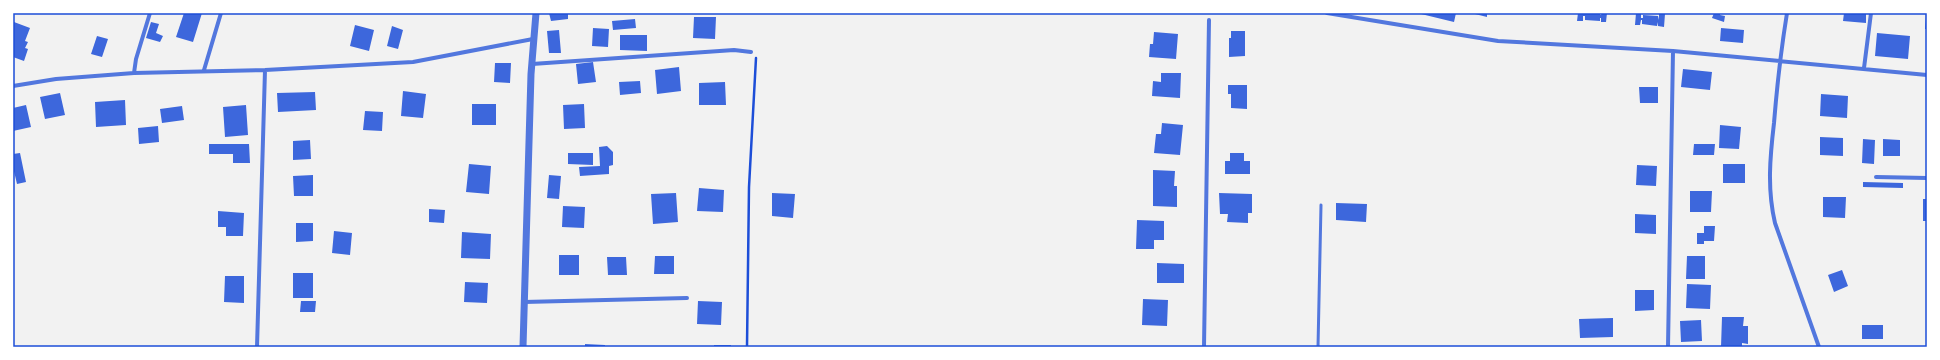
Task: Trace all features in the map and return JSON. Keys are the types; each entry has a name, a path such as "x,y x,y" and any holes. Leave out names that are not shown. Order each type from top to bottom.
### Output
{"street":[{"path":"134,73 136,59 150,13"},
{"path":"204,70 221,13"},
{"path":"522,347 533,38 536,13"},
{"path":"1327,13 1498,41 1673,51 1927,75"},
{"path":"1786,13 1769,176 1770,203 1775,223 1820,347"},
{"path":"1864,68 1871,13"},
{"path":"1204,347 1209,20"},
{"path":"13,86 56,79 134,73 204,70 265,70 413,62 533,38"},
{"path":"532,64 734,50 751,52"},
{"path":"1668,347 1673,51"},
{"path":"257,347 265,70"},
{"path":"1876,177 1927,178"},
{"path":"524,302 687,298"}],"lane":[{"path":"1318,347 1321,204"}],"path":[{"path":"747,347 749,187 756,60 751,52"}],"building":[{"path":"184,13 202,13 193,42 176,37"},
{"path":"549,13 568,13 568,19 551,21"},
{"path":"1417,13 1456,13 1454,22"},
{"path":"1471,13 1487,13 1487,17"},
{"path":"1578,13 1600,13 1601,15 1602,13 1607,13 1606,22 1601,22 1601,18 1600,21 1585,20 1585,16 1583,16 1583,21 1577,21"},
{"path":"1636,13 1641,13 1641,18 1643,18 1643,15 1658,16 1659,20 1659,13 1665,14 1664,27 1658,26 1657,22 1657,26 1642,24 1642,20 1640,25 1635,25"},
{"path":"1714,13 1720,13 1720,15 1725,16 1724,22 1712,18"},
{"path":"1844,13 1866,13 1866,23 1843,21"},
{"path":"1926,14 1927,29 1925,29"},
{"path":"694,17 716,17 715,39 693,38"},
{"path":"635,19 636,28 613,30 612,21"},
{"path":"14,22 30,28 25,41 28,42 25,48 28,49 24,61 13,57"},
{"path":"151,22 159,24 156,33 163,36 160,42 146,38"},
{"path":"355,25 374,30 369,51 350,46"},
{"path":"392,26 403,30 398,49 387,46"},
{"path":"593,28 609,29 608,47 592,46"},
{"path":"1721,28 1744,30 1743,43 1720,41"},
{"path":"559,30 561,53 549,53 547,31"},
{"path":"1231,31 1245,31 1245,56 1229,57 1229,38 1231,38"},
{"path":"1154,32 1178,34 1176,59 1149,57 1150,44 1153,44"},
{"path":"1877,33 1910,36 1908,59 1875,56"},
{"path":"620,35 647,35 647,51 620,50"},
{"path":"97,36 108,39 102,57 91,54"},
{"path":"593,62 596,82 578,84 576,64"},
{"path":"495,63 511,63 510,83 494,82"},
{"path":"679,67 681,91 657,94 655,70"},
{"path":"1683,69 1712,72 1710,90 1681,87"},
{"path":"1161,73 1181,73 1180,98 1152,96 1153,81 1161,82"},
{"path":"640,81 641,93 620,95 619,82"},
{"path":"725,82 726,105 699,105 699,83"},
{"path":"1228,85 1247,85 1247,109 1231,108 1231,94 1228,94"},
{"path":"1639,87 1658,87 1658,103 1640,103"},
{"path":"403,91 426,94 423,118 401,116"},
{"path":"315,92 316,110 278,112 277,93"},
{"path":"60,93 65,115 45,119 40,97"},
{"path":"1821,94 1848,96 1847,118 1820,116"},
{"path":"125,100 126,125 96,127 95,102"},
{"path":"472,104 496,104 496,125 472,125"},
{"path":"584,104 585,128 564,129 563,105"},
{"path":"26,105 31,127 13,131 13,108"},
{"path":"246,105 248,135 225,137 223,107"},
{"path":"182,106 184,120 162,123 160,109"},
{"path":"365,111 383,112 382,131 363,130"},
{"path":"1162,123 1183,125 1180,155 1154,153 1156,134 1161,134"},
{"path":"1720,125 1741,127 1739,149 1719,148"},
{"path":"158,126 159,142 139,144 138,128"},
{"path":"1820,137 1843,138 1843,156 1820,155"},
{"path":"1863,139 1875,140 1874,164 1862,163"},
{"path":"1883,139 1900,140 1900,156 1883,156"},
{"path":"310,140 311,159 293,160 293,141"},
{"path":"209,144 249,144 250,163 233,163 233,154 209,154"},
{"path":"1694,144 1715,144 1714,155 1693,155"},
{"path":"607,146 613,152 613,165 609,166 609,174 580,176 579,167 600,166 599,147"},
{"path":"20,153 26,182 17,184 13,167 13,154"},
{"path":"568,153 593,153 593,165 568,164"},
{"path":"1230,153 1244,153 1244,161 1250,161 1250,174 1225,174 1225,161 1230,161"},
{"path":"469,164 491,166 489,194 466,192"},
{"path":"1723,164 1745,164 1745,183 1723,183"},
{"path":"1637,165 1657,166 1656,186 1636,185"},
{"path":"1153,170 1175,171 1174,186 1177,186 1177,207 1153,206"},
{"path":"313,175 313,196 294,196 293,176"},
{"path":"549,175 561,176 559,199 547,198"},
{"path":"1863,182 1903,183 1903,188 1863,187"},
{"path":"699,188 724,190 723,212 697,211"},
{"path":"1690,191 1712,191 1711,212 1690,212"},
{"path":"676,193 678,222 653,224 651,194"},
{"path":"772,193 795,194 793,218 772,216"},
{"path":"1219,193 1252,194 1252,213 1248,213 1248,223 1227,222 1228,214 1220,214"},
{"path":"1823,197 1846,197 1845,218 1823,217"},
{"path":"1923,199 1927,199 1927,221 1923,221"},
{"path":"1336,203 1367,204 1366,222 1336,220"},
{"path":"563,206 585,207 584,228 562,227"},
{"path":"429,209 445,210 444,223 429,222"},
{"path":"218,211 244,213 243,236 226,236 226,227 218,227"},
{"path":"1635,214 1656,215 1656,234 1635,233"},
{"path":"1137,220 1164,221 1164,240 1154,240 1154,249 1136,249"},
{"path":"296,223 313,223 313,241 296,242"},
{"path":"1704,226 1715,226 1714,241 1704,241 1704,244 1697,244 1697,233 1704,233"},
{"path":"334,231 352,233 350,255 332,253"},
{"path":"462,232 491,234 490,259 461,258"},
{"path":"559,255 579,255 579,275 559,275"},
{"path":"655,256 674,256 674,274 654,274"},
{"path":"1687,256 1705,256 1705,279 1686,279"},
{"path":"607,257 626,257 627,275 608,275"},
{"path":"1157,263 1184,264 1184,283 1157,283"},
{"path":"1842,270 1848,286 1834,292 1828,275"},
{"path":"293,273 313,273 313,298 293,298"},
{"path":"225,276 244,276 244,303 224,302"},
{"path":"465,282 488,283 487,303 464,302"},
{"path":"1687,284 1711,285 1710,309 1686,308"},
{"path":"1635,290 1654,290 1654,310 1635,311"},
{"path":"1143,299 1168,300 1167,326 1142,325"},
{"path":"301,301 316,301 315,312 300,312"},
{"path":"698,301 722,302 721,325 697,324"},
{"path":"1722,317 1744,317 1743,326 1748,326 1748,344 1742,343 1742,347 1721,347"},
{"path":"1613,318 1613,337 1580,338 1579,319"},
{"path":"1701,320 1702,341 1681,342 1680,321"},
{"path":"1862,325 1883,325 1883,339 1862,339"},
{"path":"585,344 605,345 605,347 585,347"},
{"path":"714,345 731,345 731,347 714,347"}]}
